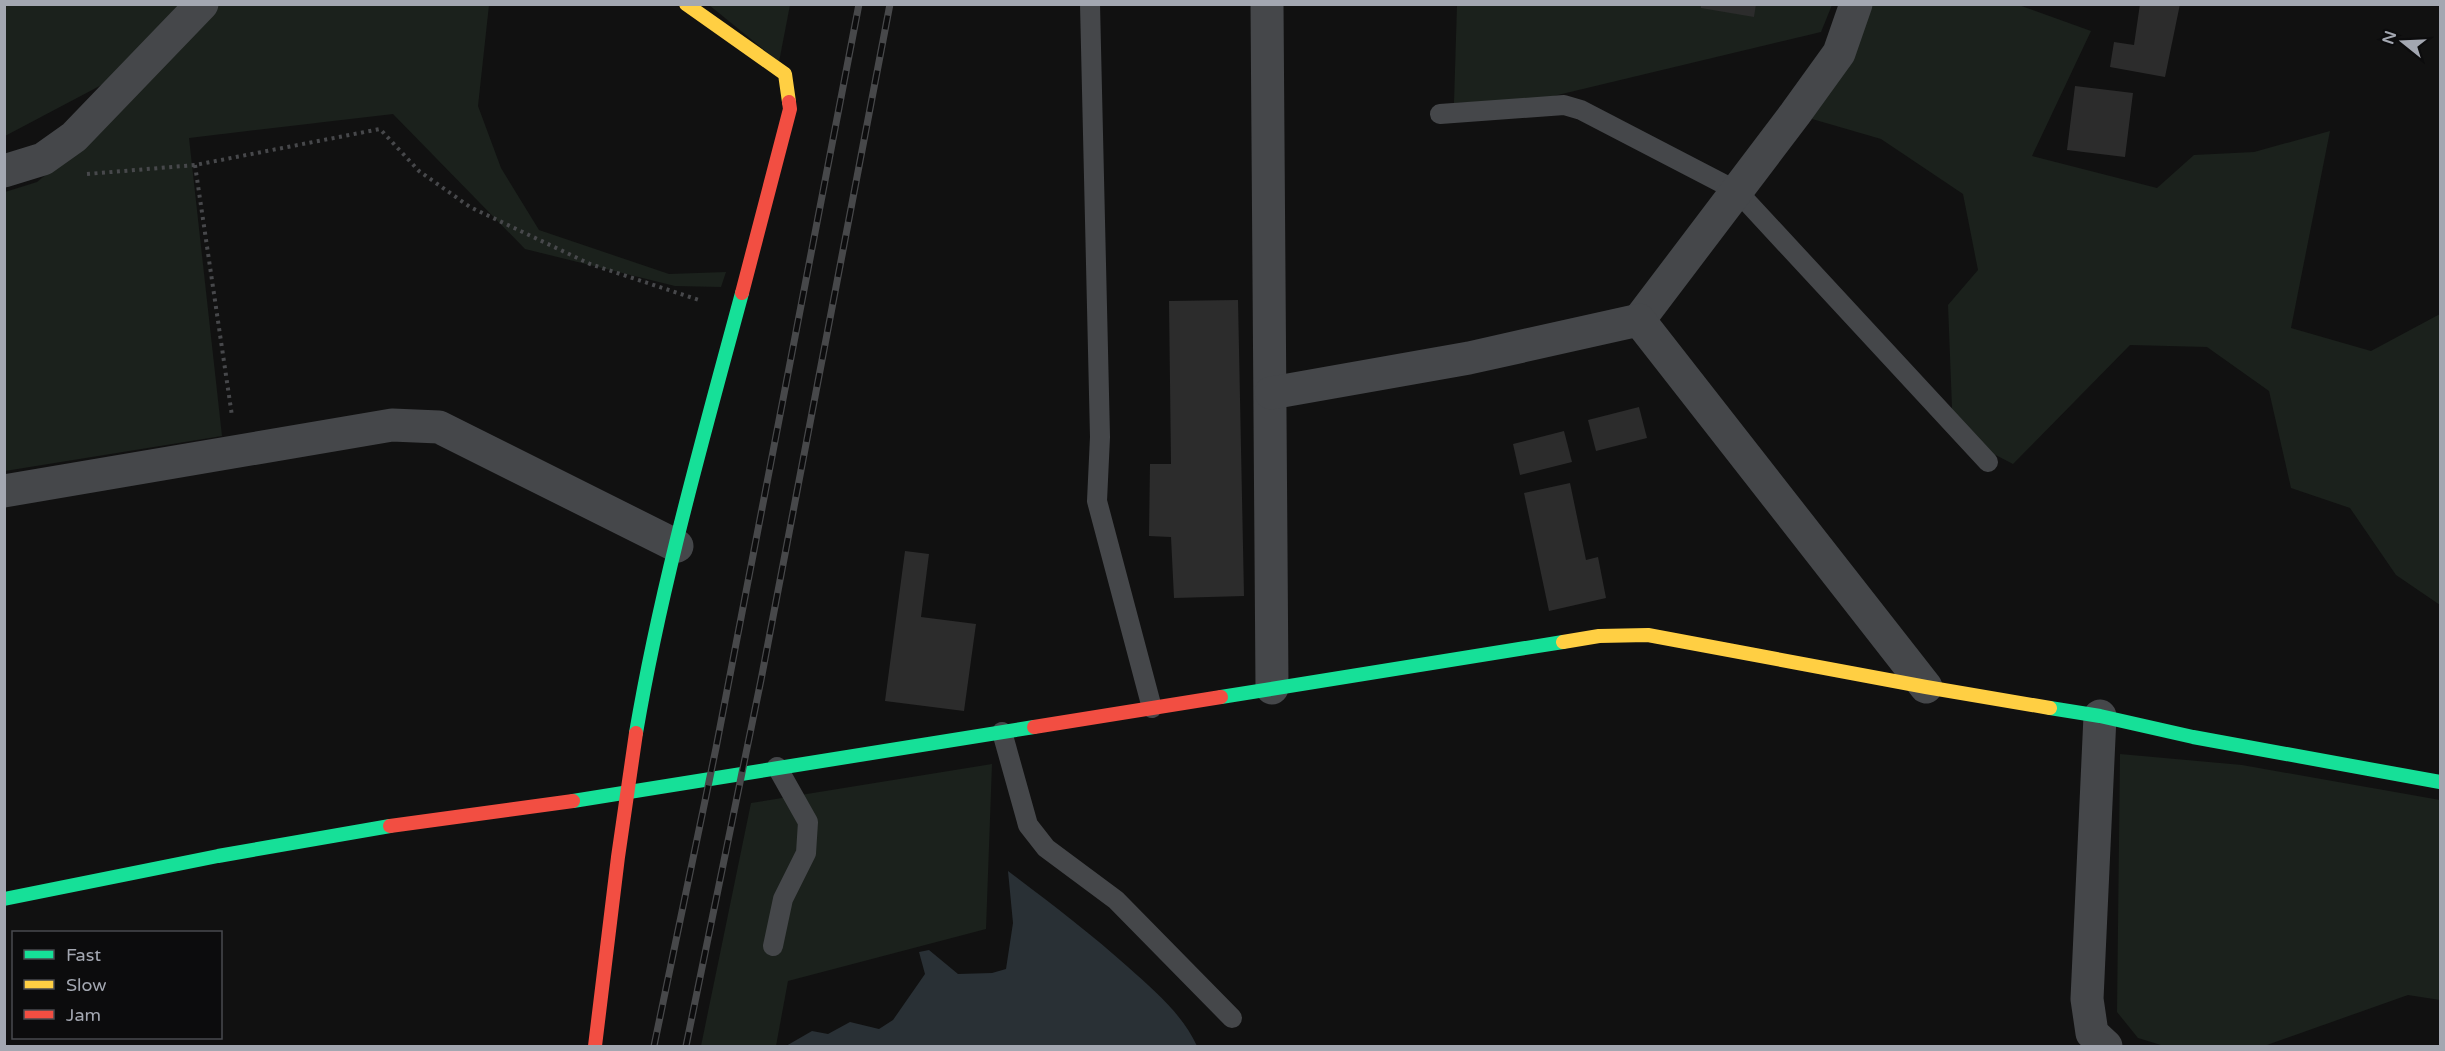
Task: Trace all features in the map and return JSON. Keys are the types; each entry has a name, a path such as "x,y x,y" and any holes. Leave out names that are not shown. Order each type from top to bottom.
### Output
{"street":[{"path":"4,171 43,159 74,137 202,4"},
{"path":"595,1047 628,791 648,671 696,463 790,109 785,74 686,4"},
{"path":"1268,4 1272,688"},
{"path":"1271,393 1469,358 1638,320 1839,52 1856,4"},
{"path":"1638,320 1926,687"},
{"path":"4,491 392,425 439,427 677,546"},
{"path":"4,898 210,856 1599,636 1648,635 1926,687 2100,716 2193,737 2440,782"},
{"path":"2100,716 2088,999 2092,1034 2106,1047"}],"lane":[{"path":"1090,4 1100,437 1097,501 1152,708"},
{"path":"1440,114 1564,105 1581,110 1737,191 1988,462"},
{"path":"1002,732 1028,825 1046,848 1116,900 1232,1018"},
{"path":"773,946 783,899 806,852 808,822 777,767"}],"path":[{"path":"43,159 88,174 195,165 380,129 419,171 471,207 590,264 736,312"},
{"path":"195,165 237,452"}],"shaded area":[{"path":"2016,4 2091,31 2032,156 2157,188 2194,155 2254,152 2330,131 2291,328 2371,351 2440,314 2440,605 2396,575 2350,508 2291,488 2269,391 2207,347 2130,345 2013,464 1953,433 1948,305 1978,270 1963,194 1881,139 1795,114 1857,5"},
{"path":"5,5 489,5 478,106 501,168 539,230 669,274 726,272 721,287 675,286 525,249 393,114 189,138 222,436 5,471 5,192 37,182 102,129 181,43 5,136"},
{"path":"709,5 790,5 779,62"},
{"path":"1457,5 1832,5 1821,32 1541,99 1454,103"},
{"path":"2120,754 2242,765 2440,800 2440,1000 2408,995 2264,1046 2164,1046 2138,1038 2117,1012"},
{"path":"992,764 986,929 788,981 776,1046 701,1046 751,803"},
{"path":"1008,871 1114,954 1148,985 1176,1013 1197,1046 786,1046 812,1031 828,1034 850,1022 879,1029 893,1020 925,974 919,952 929,950 958,974 992,973 1006,969 1013,923"}],"building":[{"path":"1701,4 1756,4 1754,17 1701,8"},
{"path":"2140,4 2180,4 2165,77 2110,67 2114,42 2134,45"},
{"path":"2075,86 2133,93 2125,157 2067,150"},
{"path":"1238,300 1244,596 1174,598 1171,537 1149,536 1150,464 1171,464 1169,301"},
{"path":"1639,407 1647,438 1596,451 1588,420"},
{"path":"1564,431 1572,462 1520,475 1513,444"},
{"path":"1570,483 1586,560 1598,557 1606,598 1549,611 1524,493"},
{"path":"905,551 929,554 921,617 976,624 964,711 885,701"}],"railway":[{"path":"654,1046 716,748 859,4"},
{"path":"686,1046 761,680 890,4"}],"traffic: fast":[{"path":"636,733 670,567 742,293"},
{"path":"1221,697 1563,642"},
{"path":"2050,708 2100,716 2193,737 2440,782"},
{"path":"573,801 1034,727"},
{"path":"4,899 218,856 390,826"}],"traffic: slow":[{"path":"686,4 785,74 789,102"},
{"path":"1563,642 1599,636 1648,635 2050,708"}],"traffic: jam":[{"path":"742,293 790,109 789,102"},
{"path":"1034,727 1221,697"},
{"path":"595,1046 636,733"},
{"path":"390,826 573,801"}]}
